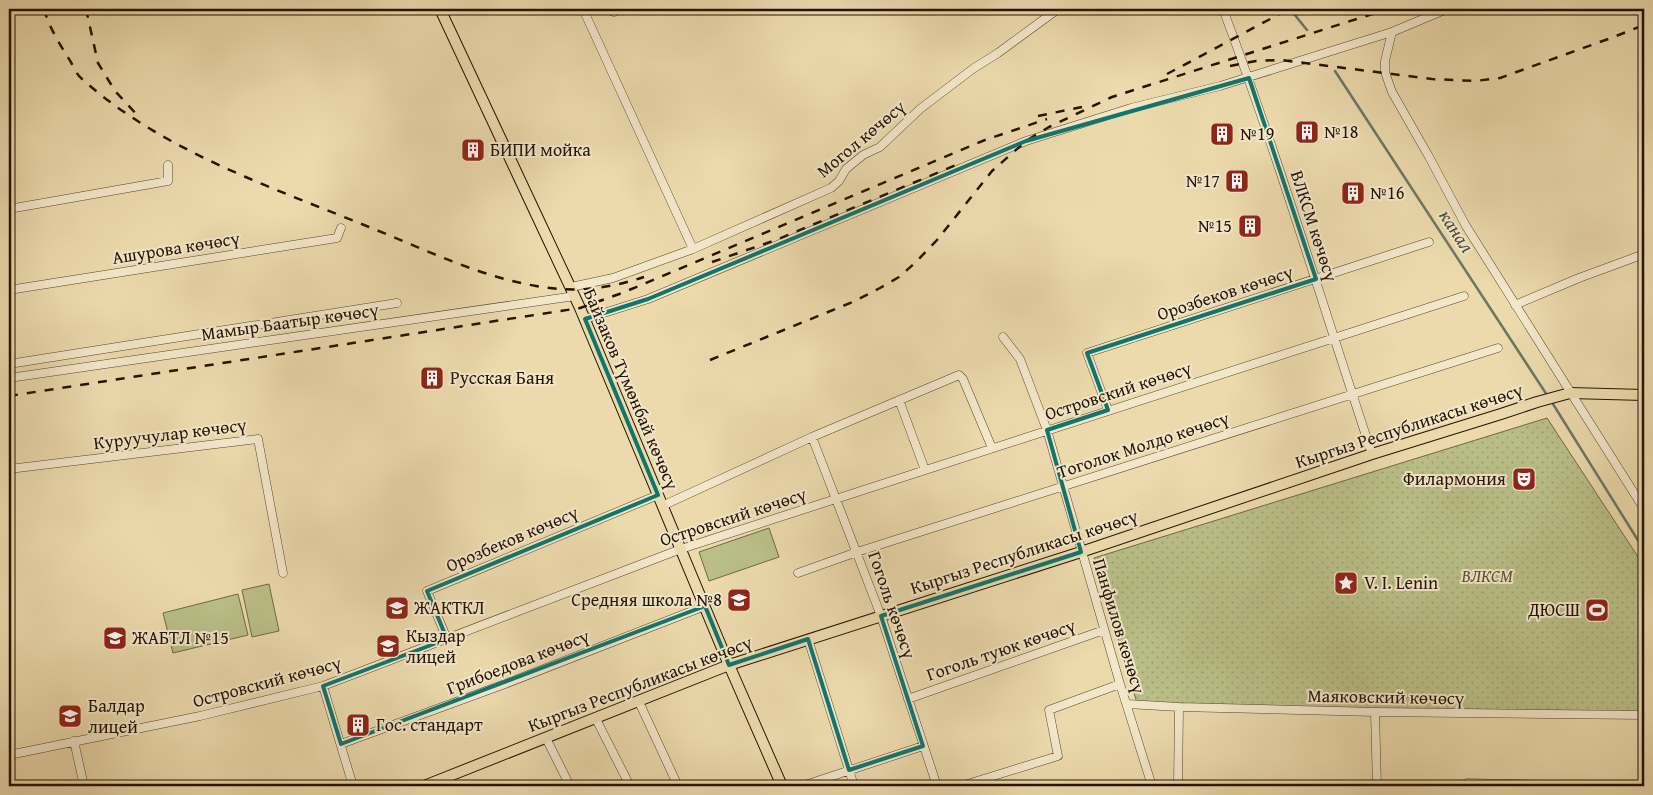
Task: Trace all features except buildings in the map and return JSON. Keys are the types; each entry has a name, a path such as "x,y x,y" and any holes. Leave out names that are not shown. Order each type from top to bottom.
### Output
{"main road":[{"name":"Байзаков Түмөнбай көчөсү","path":"440,9 585,319 729,665 782,786"},
{"name":"Кыргыз Республикасы көчөсү","path":"424,786 729,665 1081,552 1372,454 1570,393 1644,395"}],"street":[{"path":"584,9 694,249"},
{"name":"Могол көчөсү","path":"573,292 694,249 831,188 839,181 846,168 863,155 880,148 920,109 974,68 998,53 1058,9"},
{"name":"ВЛКСМ көчөсү","path":"1223,9 1249,78 1372,454"},
{"path":"585,319 648,299 1026,141 1131,108 1249,78 1392,32 1447,9"},
{"path":"1392,32 1385,61 1385,72 1392,92 1466,226 1644,509"},
{"path":"9,120 9,223"},
{"path":"9,209 168,181 168,165"},
{"name":"Ашурова көчөсү","path":"9,290 337,238 341,228"},
{"name":"Орозбеков көчөсү","path":"1108,410 1087,353 1429,242"},
{"path":"1515,305 1579,278 1644,254"},
{"name":"Мамыр Баатыр көчөсү","path":"9,378 573,292"},
{"name":"Островский көчөсү","path":"9,755 200,716 324,686 681,549 1464,296"},
{"path":"9,356 9,364 397,303"},
{"name":"Панфилов көчөсү","path":"1003,337 1020,359 1047,430 1104,630 1152,786"},
{"name":"Тоголок Молдо көчөсү","path":"798,573 857,552 1498,348"},
{"path":"662,506 812,437 959,375 963,379 992,448"},
{"path":"899,400 925,470"},
{"name":"Гоголь көчөсү","path":"812,437 881,616 937,786"},
{"name":"Куруучулар көчөсү","path":"9,468 258,439 283,574"},
{"name":"Орозбеков көчөсү","path":"447,639 427,591 658,495"},
{"name":"Грибоедова көчөсү","path":"341,744 505,684 705,606"},
{"name":"Гоголь туюк көчөсү","path":"908,699 1104,630"},
{"path":"808,639 854,786"},
{"path":"961,786 1058,756 1049,710 1120,684"},
{"path":"324,686 353,786"},
{"path":"639,702 678,786"},
{"name":"Маяковский көчөсү","path":"1127,704 1374,712 1644,715"},
{"path":"1178,786 1179,707"},
{"path":"1374,712 1377,786"},
{"path":"1643,786 1644,715"},
{"path":"596,719 630,786"},
{"path":"546,738 570,786"},
{"path":"74,741 84,786"},
{"path":"802,786 923,746"},
{"path":"1461,786 1467,783 1615,786"}],"highlighted area":[{"path":"1249,78 1316,279 1087,353 1108,410 1047,430 1081,552 881,616 923,746 849,770 808,639 729,665 705,606 341,744 323,686 447,639 427,591 658,495 585,319 648,299 1026,141"}],"green space":[{"name":"ВЛКСМ","path":"1547,418 1644,566 1644,713 1616,714 1137,703 1094,558"},
{"path":"769,528 779,557 709,581 699,552"},
{"path":"269,584 279,631 252,637 242,590"},
{"path":"238,594 248,635 173,653 163,613"}],"waterway":[{"path":"1290,9 1307,30"},
{"name":"канал","path":"1335,71 1547,395"},
{"name":"канал","path":"1553,404 1644,550"}],"railway":[{"path":"44,9 55,35 81,78 112,103 146,126 181,146 256,181 451,261 493,276 536,286 564,289 591,289 644,277"},
{"path":"86,9 98,63 115,91 140,118"},
{"path":"1167,74 1289,9"},
{"path":"710,360 855,301 899,277 937,240 992,171 1026,141 1049,127 1112,97 1388,9"},
{"path":"1230,66 1256,61 1281,60 1432,79 1475,81 1500,78 1644,25"},
{"path":"1038,116 1082,107"},
{"path":"9,396 580,308 622,293 985,140 1047,119"},
{"path":"712,262 776,240 961,163"}],"place":[{"name":"№18","path":"1307,132"},
{"name":"№19","path":"1222,134"},
{"name":"БИПИ мойка","path":"473,150"},
{"name":"№17","path":"1237,181"},
{"name":"№16","path":"1353,193"},
{"name":"№15","path":"1250,226"},
{"name":"Русская Баня","path":"432,378"},
{"name":"Филармония","path":"1524,479"},
{"name":"V. I. Lenin","path":"1346,583"},
{"name":"Средняя школа №8","path":"739,600"},
{"name":"ЖАКТКЛ","path":"397,608"},
{"name":"ДЮСШ","path":"1597,610"},
{"name":"ЖАБТЛ №15","path":"115,638"},
{"name":"Кыздар лицей","path":"388,646"},
{"name":"Балдар лицей","path":"70,716"},
{"name":"Гос. стандарт","path":"358,725"}]}
